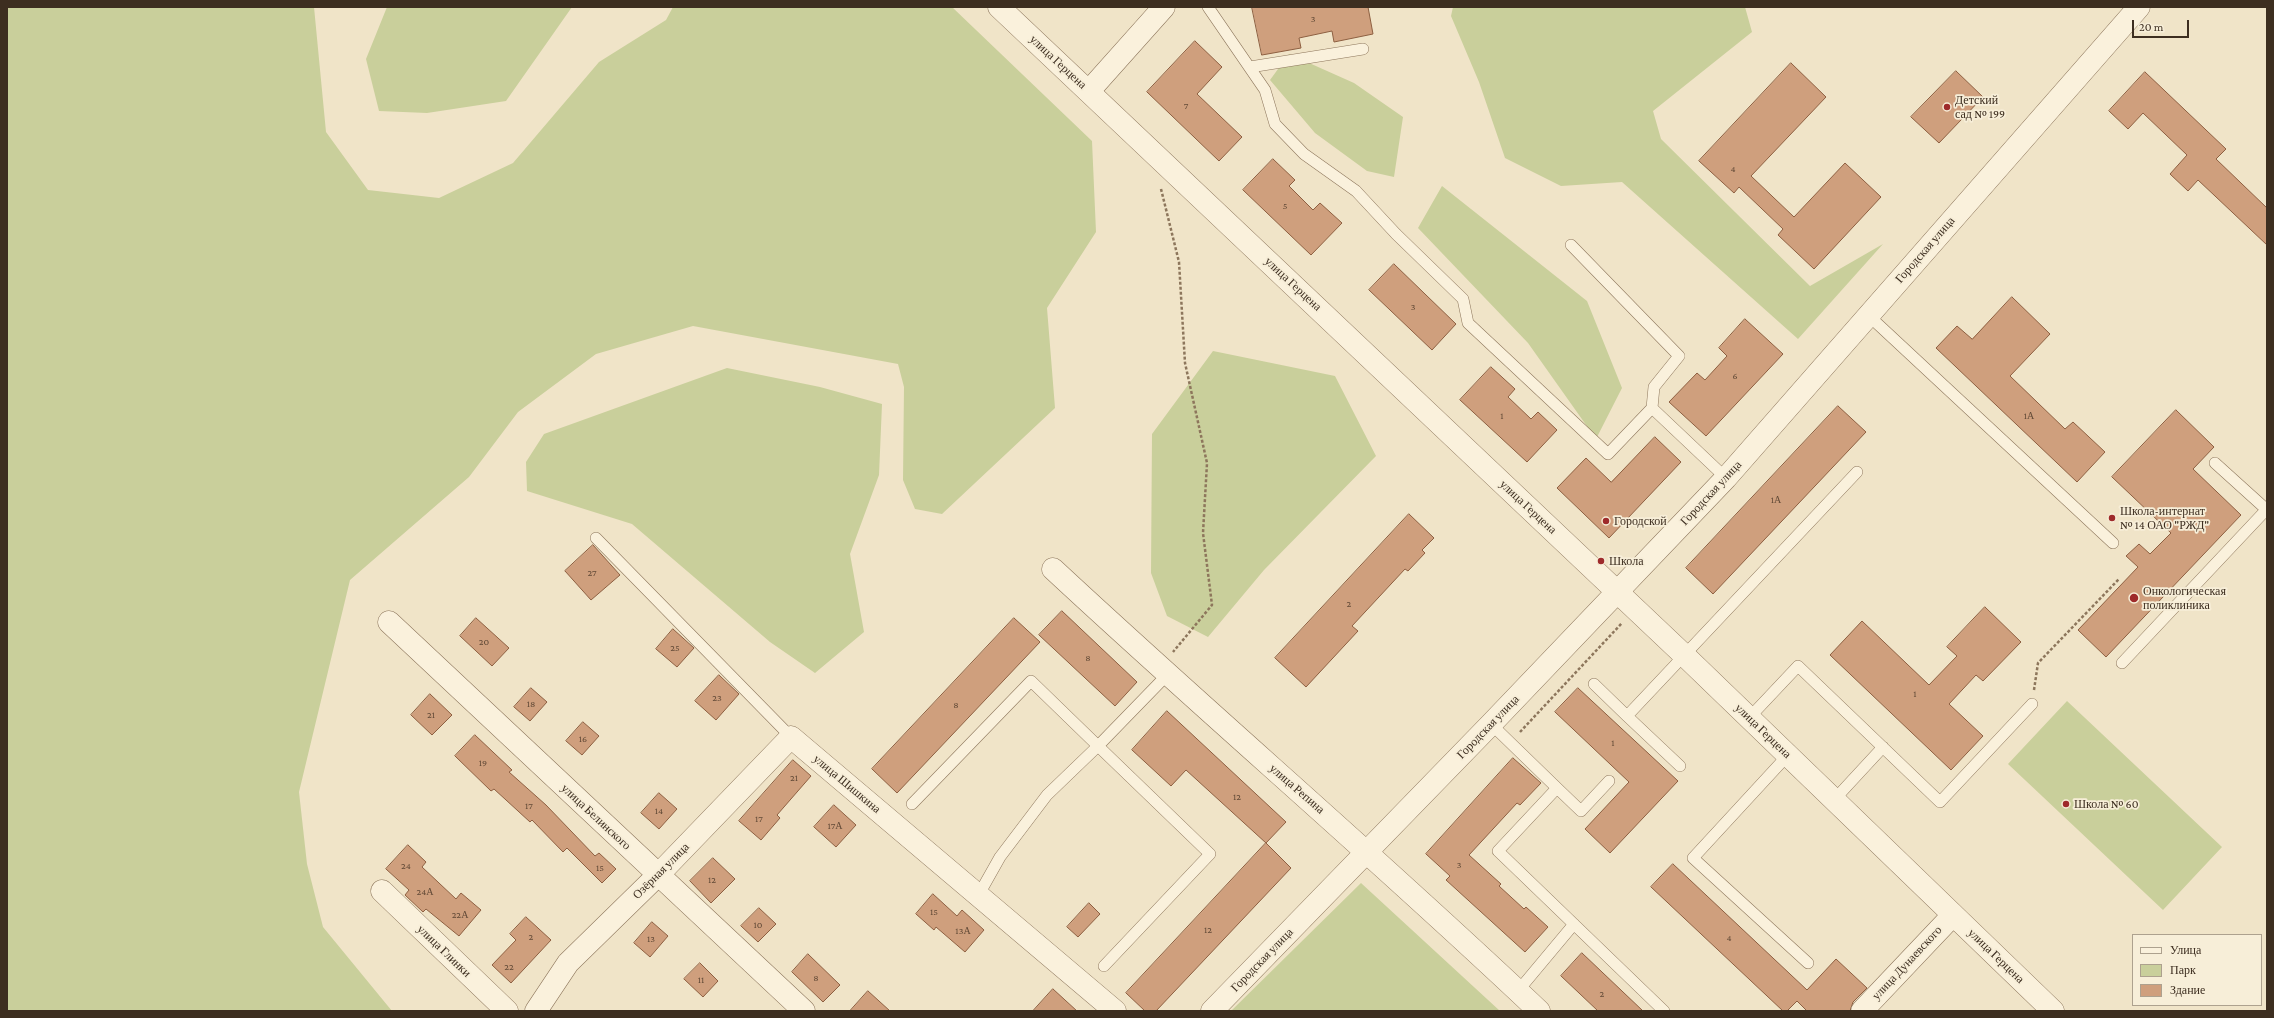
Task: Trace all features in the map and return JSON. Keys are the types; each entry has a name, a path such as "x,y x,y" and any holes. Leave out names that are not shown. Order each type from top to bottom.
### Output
{"street":[{"name":"улица Герцена","path":"999,7 1684,655 2053,1011"},
{"path":"1089,91 1164,7"},
{"name":"Городская улица","path":"1212,1011 1491,724 1726,478 2139,7"},
{"name":"улица Репина","path":"1053,569 1167,675 1367,851 1539,1011"},
{"name":"улица Белинского","path":"389,622 804,1011"},
{"name":"Озёрная улица","path":"536,1011 568,963 658,875 791,736"},
{"name":"улица Шишкина","path":"791,736 978,896 1116,1011"},
{"name":"улица Глинки","path":"382,891 507,1011"},
{"name":"улица Дунаевского","path":"1862,1011 1953,915"}],"lane":[{"path":"1208,7 1265,90 1275,124 1304,154 1356,191 1396,234 1463,299 1468,323 1608,454 1652,408 1654,387 1679,356 1571,245"},
{"path":"1250,67 1362,49"},
{"path":"1868,315 2113,544"},
{"path":"1652,408 1726,478"},
{"path":"2122,663 2267,510 2215,463"},
{"path":"1627,716 1857,472"},
{"name":"улица Шишкина","path":"596,538 791,736"},
{"path":"1749,718 1798,666 1940,802 2032,704"},
{"path":"978,896 1000,857 1046,795 1098,746 1167,675"},
{"path":"912,804 1031,681 1210,854 1104,966"},
{"path":"1594,684 1680,766"},
{"path":"1491,724 1581,811 1609,781"},
{"path":"1834,800 1883,747"},
{"path":"1788,755 1693,858 1808,963"},
{"path":"1557,788 1498,851 1664,1011"},
{"path":"1518,991 1574,924"}],"path":[{"path":"1162,160 1161,193 1179,262 1185,363 1207,463 1202,533 1212,606 1170,655 1167,675"},
{"path":"2032,704 2038,663 2119,579"},
{"path":"1510,742 1635,610"}],"green space":[{"path":"7,7 314,7 326,132 368,190 439,198 513,163 599,62 666,20 673,7 952,7 1092,141 1096,232 1047,308 1055,408 942,514 915,509 903,480 904,387 898,364 693,326 596,354 518,412 469,477 350,580 299,792 307,864 323,927 392,1011 7,1011"},
{"path":"387,7 572,7 506,101 427,113 379,111 366,59"},
{"path":"1453,7 1745,7 1752,32 1653,111 1661,139 1810,286 1883,244 1798,339 1622,182 1561,186 1505,158 1479,82 1451,16"},
{"path":"1289,54 1354,83 1403,117 1394,177 1367,171 1315,133 1270,80"},
{"path":"1442,186 1587,301 1622,388 1596,439 1528,343 1418,228"},
{"path":"1213,351 1335,376 1376,456 1264,570 1208,637 1167,616 1151,573 1152,434"},
{"path":"727,368 820,387 882,404 879,475 850,554 864,632 815,673 770,642 632,524 527,491 526,462 544,434"},
{"path":"2067,701 2222,847 2163,910 2008,764"},
{"path":"1361,883 1500,1011 1231,1011"}],"building":[{"path":"1252,7 1368,7 1373,34 1334,42 1332,31 1299,38 1301,48 1262,55"},
{"path":"1195,41 1222,67 1197,94 1242,137 1219,161 1147,92"},
{"path":"1791,63 1826,97 1751,176 1794,217 1845,163 1881,197 1814,269 1778,235 1783,229 1739,187 1734,193 1699,161"},
{"name":"Детский сад № 199","path":"1956,71 1983,97 1939,143 1911,117"},
{"path":"2145,72 2226,149 2216,159 2267,208 2267,245 2198,180 2188,191 2170,174 2187,155 2143,113 2128,129 2109,111"},
{"path":"1273,159 1295,180 1289,186 1313,210 1320,203 1342,223 1311,255 1243,190"},
{"path":"1394,264 1456,324 1432,350 1369,290"},
{"path":"2012,297 2050,334 2010,376 2065,429 2073,422 2105,452 2077,482 1936,348 1957,326 1972,339"},
{"path":"1745,319 1783,354 1706,436 1669,402 1697,373 1705,380 1727,356 1719,348"},
{"path":"1491,367 1515,389 1508,397 1531,419 1538,412 1557,430 1527,462 1460,400"},
{"path":"1838,406 1866,432 1713,594 1686,568"},
{"path":"2176,410 2214,447 2193,469 2241,515 2106,657 2078,630 2138,567 2126,556 2139,544 2150,554 2171,533 2112,477"},
{"path":"1655,437 1681,462 1609,538 1557,488 1586,458 1611,482"},
{"path":"1409,514 1434,538 1422,550 1425,553 1408,571 1405,569 1352,626 1358,631 1306,687 1275,658"},
{"path":"593,545 620,575 591,600 565,571"},
{"path":"1985,607 2021,642 1983,681 1976,675 1949,704 1983,736 1951,770 1830,655 1862,621 1929,685 1957,656 1947,647"},
{"path":"1062,611 1137,682 1115,706 1039,635"},
{"path":"476,618 509,648 492,666 460,636"},
{"path":"1014,618 1040,642 897,793 872,769"},
{"path":"673,629 694,648 677,667 656,649"},
{"path":"719,675 739,694 716,720 695,701"},
{"path":"531,688 547,702 530,721 514,707"},
{"path":"1578,688 1678,781 1610,853 1585,829 1629,782 1555,712"},
{"path":"430,694 452,715 432,735 411,715"},
{"path":"1167,711 1286,822 1266,843 1186,770 1171,786 1132,750"},
{"path":"583,722 599,736 582,755 566,741"},
{"path":"475,735 512,770 509,772 546,805 595,856 599,853 616,869 602,883 567,848 563,852 532,820 530,822 494,789 491,791 455,756"},
{"path":"1513,758 1541,783 1520,805 1517,803 1469,855 1501,884 1499,886 1524,909 1526,907 1548,927 1525,952 1446,880 1450,876 1426,854"},
{"path":"793,760 811,776 777,815 780,818 761,840 739,821"},
{"path":"659,793 677,809 659,829 641,813"},
{"path":"834,805 856,825 836,847 814,827"},
{"path":"1266,843 1291,868 1156,1011 1145,1011 1126,993"},
{"path":"408,845 426,862 422,867 456,899 461,893 481,910 459,936 426,909 423,912 405,895 409,890 386,869"},
{"path":"713,858 735,879 711,903 690,881"},
{"path":"1673,864 1807,990 1836,959 1867,988 1853,1002 1850,1011 1807,1011 1797,1001 1787,1011 1783,1011 1651,887"},
{"path":"933,894 957,916 962,910 984,930 965,952 936,927 934,930 916,914"},
{"path":"1089,903 1100,914 1078,937 1067,927"},
{"path":"759,908 776,924 758,942 741,926"},
{"path":"526,917 551,940 511,983 492,965 516,940 510,934"},
{"path":"652,922 668,936 650,957 634,943"},
{"path":"1582,953 1643,1011 1598,1011 1561,976"},
{"path":"808,954 840,985 823,1002 792,972"},
{"path":"700,963 718,981 703,997 684,979"},
{"path":"1053,989 1077,1011 1033,1011"},
{"path":"868,991 890,1011 850,1011"}],"place":[{"name":"Детский сад № 199","path":"1947,107"},
{"name":"Школа-интернат № 14 ОАО \"РЖД\"","path":"2112,518"},
{"name":"Городской","path":"1606,521"},
{"name":"Школа","path":"1601,561"},
{"name":"Онкологическая поликлиника","path":"2134,598"},
{"name":"Школа № 60","path":"2066,804"}]}
